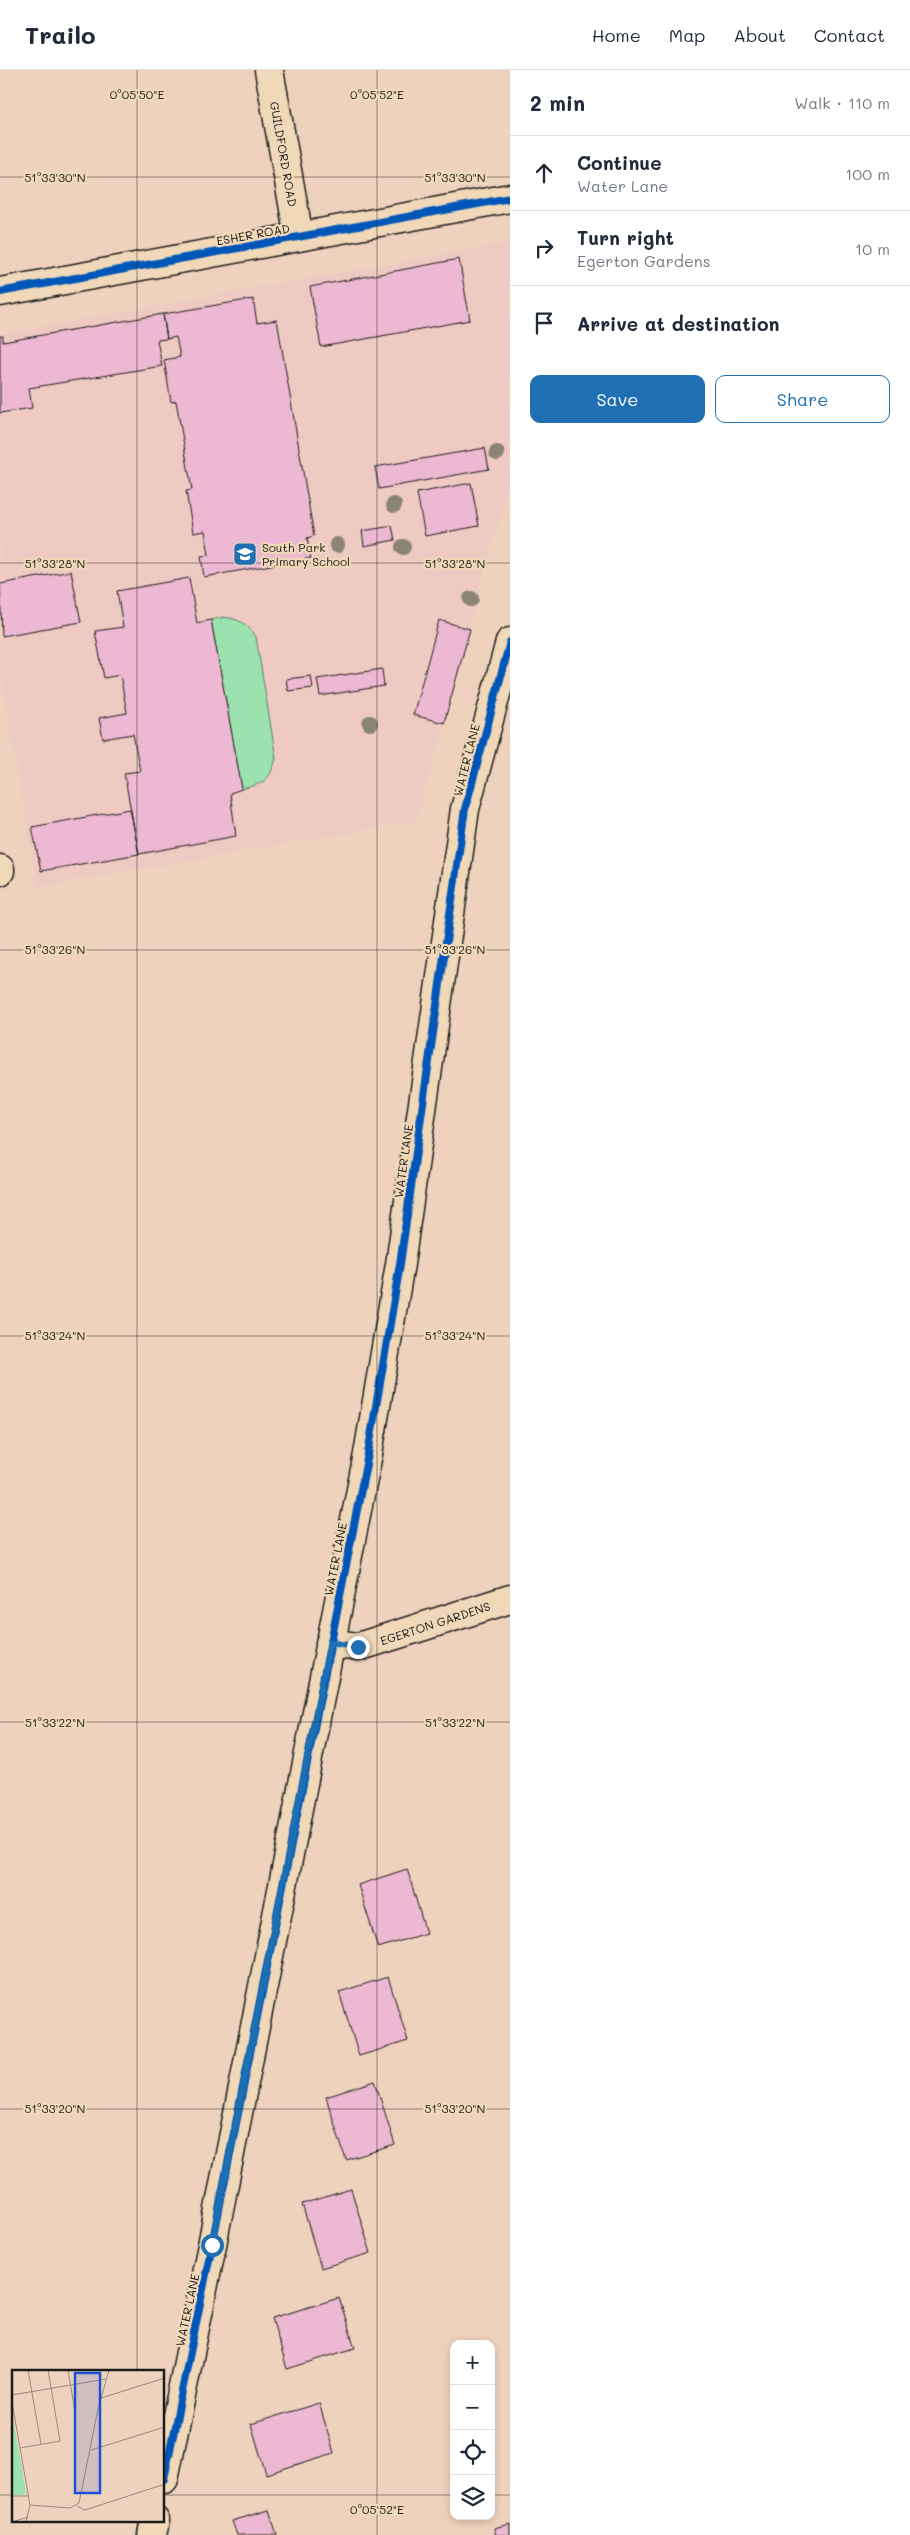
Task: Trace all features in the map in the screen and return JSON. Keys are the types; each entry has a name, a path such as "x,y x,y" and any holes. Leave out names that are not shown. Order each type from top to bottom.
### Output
{"street":[{"name":"GUILDFORD ROAD","path":"269,70 299,237"},
{"name":"ESHER ROAD","path":"0,292 510,198"},
{"name":"WATER LANE","path":"165,2474 368,1454 398,1273 465,810 510,642"},
{"name":"EGERTON GARDENS","path":"330,1642 358,1647 510,1599"},
{"path":"152,2535 155,2522"}],"shaded area":[{"name":"South Park Primary School","path":"510,242 510,480 469,628 472,629 416,821 37,887 0,669 0,334"}],"green space":[{"path":"224,617 243,623 256,637 276,758 271,772 265,780 242,789 211,620"}],"building":[{"path":"459,259 470,320 321,347 310,287"},
{"path":"253,299 257,323 277,320 314,536 307,538 311,558 204,577 201,556 209,555 205,531 193,533 186,491 192,490 176,401 171,402 164,360 180,357 176,337 167,339 163,314"},
{"path":"163,314 167,339 157,340 162,366 29,388 32,408 0,413 0,336 3,336 3,342"},
{"path":"485,448 489,469 379,489 375,467"},
{"path":"471,483 479,526 425,536 417,493"},
{"path":"392,526 395,540 364,546 362,531"},
{"path":"71,571 81,622 2,636 0,584"},
{"path":"189,578 197,623 211,620 242,789 230,793 236,836 139,854 124,773 140,771 133,734 103,739 99,718 127,713 120,675 104,678 95,631 123,627 117,591"},
{"path":"439,620 470,629 444,723 413,715"},
{"path":"382,669 384,686 320,696 317,679"},
{"path":"311,676 313,688 288,691 286,679"},
{"path":"130,809 139,854 41,871 32,827"},
{"path":"407,1869 426,1933 378,1948 358,1885"},
{"path":"388,1977 408,2041 359,2056 339,1992"},
{"path":"375,2081 395,2145 346,2160 326,2097"},
{"path":"351,2189 371,2253 321,2268 302,2204"},
{"path":"339,2298 355,2348 287,2369 272,2318"},
{"path":"319,2403 334,2453 266,2474 251,2424"},
{"path":"269,2510 277,2535 237,2535 232,2521"},
{"path":"510,2524 510,2535 496,2535 494,2528"}],"cycle path":[{"path":"0,292 510,198"},
{"path":"165,2474 368,1454 400,1264 465,809 510,642"}],"place":[{"name":"South Park Primary School","path":"245,554"}],"route":[{"path":"212,2245 330,1642 358,1647"}]}
